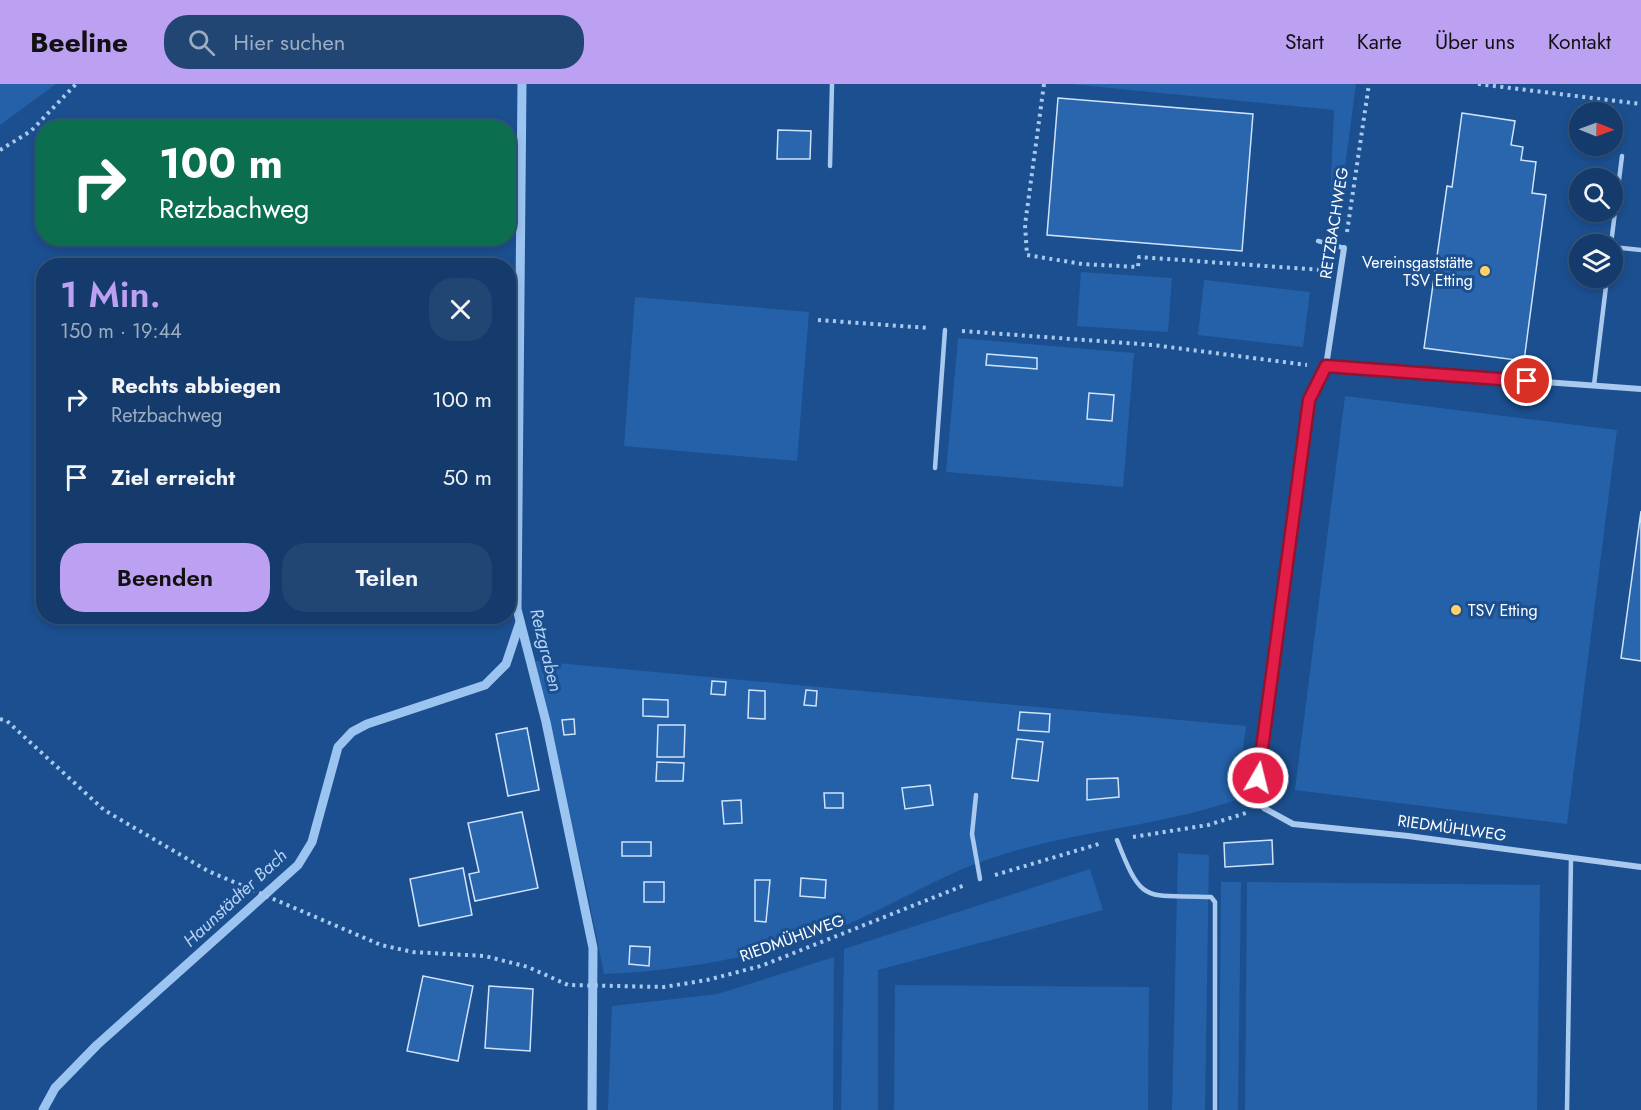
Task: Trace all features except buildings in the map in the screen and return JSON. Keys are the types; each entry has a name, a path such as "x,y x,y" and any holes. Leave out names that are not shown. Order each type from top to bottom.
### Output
{"street":[{"name":"RETZBACHWEG","path":"1264,808 1258,778 1309,400 1326,366 1344,248"},
{"path":"1326,366 1641,389"},
{"name":"RIEDMÜHLWEG","path":"1264,808 1293,824 1408,836 1641,867"}],"lane":[{"path":"830,166 832,84"},
{"path":"1613,234 1622,156"},
{"path":"1318,241 1344,248"},
{"path":"1623,248 1641,250"},
{"path":"1594,386 1606,288"},
{"path":"935,468 945,330"},
{"path":"975,795 972,834 980,879"},
{"path":"1117,840 1132,878 1147,894 1165,897 1211,897 1215,902 1215,1110"},
{"path":"1567,1110 1571,858"}],"path":[{"path":"42,120 76,84"},
{"path":"1044,84 1025,225 1027,255 1082,264 1138,267 1138,257 1341,272"},
{"name":"RETZBACHWEG","path":"1344,248 1369,84"},
{"path":"1478,84 1641,104"},
{"path":"0,150 36,126"},
{"path":"1057,339 1153,345 1292,365 1326,366"},
{"name":"RIEDMÜHLWEG","path":"0,719 7,721 104,810 208,871 381,945 413,952 485,956 528,967 568,984 664,987 707,980 761,966 980,879"}],"shaded area":[{"path":"0,84 56,84 0,125"},
{"path":"1070,84 1356,84 1340,205 1330,203 1334,110"},
{"path":"1081,272 1172,278 1168,332 1077,326"},
{"path":"1204,280 1310,292 1303,347 1198,335"},
{"path":"635,297 809,312 797,461 624,446"},
{"path":"958,338 1134,353 1123,487 946,472"},
{"name":"TSV Etting","path":"1345,396 1617,430 1567,824 1295,790"},
{"path":"535,661 1246,726 1236,800 1176,817 1053,841 992,858 951,874 851,923 776,948 690,966 604,974"},
{"path":"1178,853 1209,855 1205,1110 1172,1110"},
{"path":"1090,869 1103,910 878,970 878,1110 841,1110 844,949"},
{"path":"1221,882 1241,882 1238,1110 1219,1110"},
{"path":"1247,882 1540,885 1537,1110 1245,1110"},
{"path":"834,957 833,1110 608,1110 612,1006 718,994"},
{"path":"895,985 1149,987 1148,1110 894,1110"}],"waterway":[{"name":"Retzgraben","path":"522,84 517,609 546,722 593,948 592,1110"},
{"name":"Haunstädter Bach","path":"43,1110 55,1088 97,1045 298,865 312,842 338,747 352,732 367,724 485,685 506,664 520,622"}],"place":[{"name":"Vereinsgaststätte TSV Etting","path":"1485,271"},
{"name":"TSV Etting","path":"1456,610"}],"route":[{"path":"1258,778 1309,400 1326,366 1527,381"}]}
